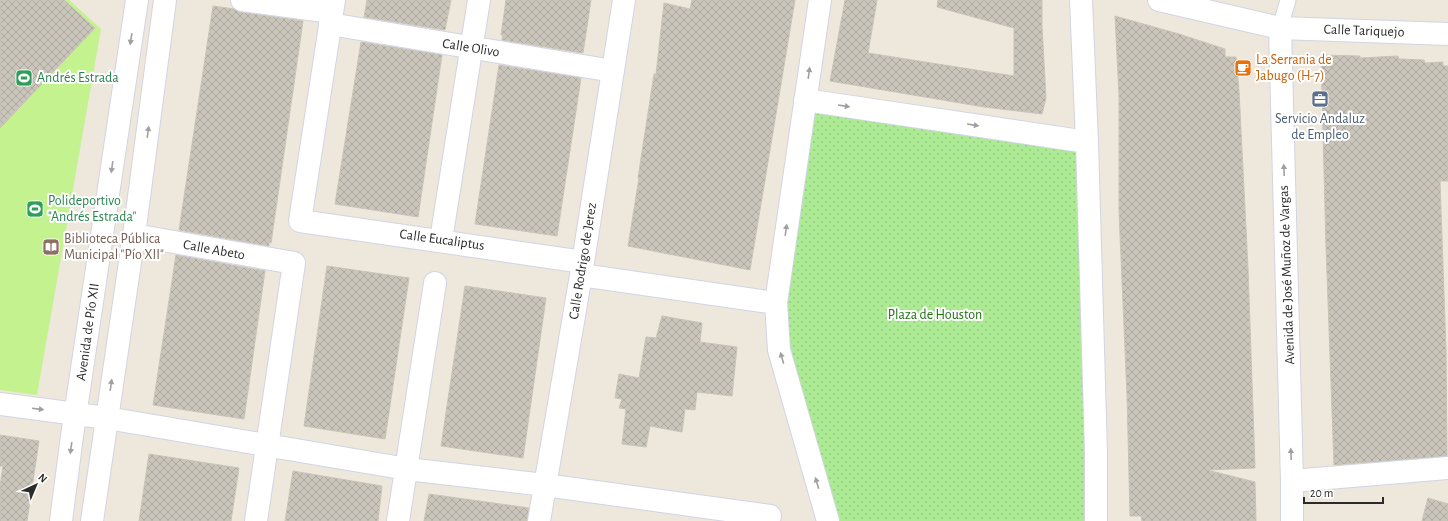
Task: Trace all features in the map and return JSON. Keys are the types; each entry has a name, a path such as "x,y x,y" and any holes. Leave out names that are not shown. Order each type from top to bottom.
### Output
{"street":[{"name":"Avenida de Pío XII","path":"61,521 137,0"},
{"path":"92,521 134,236 165,0"},
{"name":"Calle Olivo","path":"242,0 332,12 472,48 613,71"},
{"path":"441,240 479,0"},
{"name":"Calle Rodrigo de Jerez","path":"540,521 624,0"},
{"path":"820,0 776,302 779,350 828,521"},
{"path":"1081,0 1087,142 1096,453 1096,521"},
{"name":"Calle Tariquejo","path":"1159,0 1280,28 1448,34"},
{"name":"Calle Eucaliptus","path":"332,12 300,221 441,240 582,268 776,302"},
{"name":"Avenida de José Muñoz de Vargas","path":"1280,28 1292,521"},
{"path":"806,100 1087,142"},
{"name":"Calle Abeto","path":"134,236 294,263 266,446"},
{"path":"398,521 435,283"},
{"path":"0,404 107,418 407,469 545,485 770,516"},
{"path":"256,521 266,446"},
{"path":"1292,481 1448,468"}],"lane":[{"path":"1280,28 1288,0"}],"green space":[{"name":"Polideportivo \"Andrés Estrada\"","path":"0,0 69,0 101,29 37,395 0,390"},
{"name":"Plaza de Houston","path":"805,100 1087,142 1096,521 828,521 779,350"}],"building":[{"name":"Andrés Estrada","path":"0,0 64,0 95,28 0,128"},
{"path":"367,0 451,0 445,30 364,17"},
{"path":"506,0 591,0 583,53 502,40 503,35 501,35"},
{"path":"692,0 795,0 750,270 628,246 654,74 656,74 664,3 690,9"},
{"path":"845,0 877,0 868,53 1014,76 1014,28 937,7 938,0 1042,0 1046,98 1042,114 984,107 830,81"},
{"path":"213,6 234,9 240,12 303,21 271,243 269,242 269,246 179,230"},
{"path":"1115,16 1225,49 1225,57 1236,57 1248,268 1255,468 1207,470 1255,482 1256,521 1142,521 1141,516 1130,516 1127,395 1119,212 1119,95"},
{"path":"361,42 442,55 418,217 335,204"},
{"path":"1321,55 1360,56 1360,58 1398,56 1399,59 1424,60 1425,63 1443,62 1443,66 1448,66 1448,181 1440,181 1446,350 1447,456 1334,465"},
{"path":"499,65 581,78 557,236 475,224"},
{"path":"176,255 265,271 244,419 153,405"},
{"path":"327,266 409,278 385,439 304,426"},
{"path":"465,286 546,298 523,458 441,446"},
{"path":"662,316 702,323 700,342 737,347 732,396 697,392 695,410 685,409 682,432 650,426 646,447 622,444 626,409 619,408 622,399 615,398 619,374 639,378 646,337 656,338"},
{"path":"0,435 39,441 27,521 0,521 0,486 3,466 0,466"},
{"path":"149,454 239,468 231,521 139,521"},
{"path":"293,471 382,486 378,521 285,521"},
{"path":"429,494 529,508 527,521 424,521"},
{"path":"1428,498 1448,504 1448,521 1422,521"}],"place":[{"name":"La Serrania de Jabugo (H-7)","path":"1243,68"},
{"name":"Andrés Estrada","path":"24,78"},
{"name":"Servicio Andaluz de Empleo","path":"1320,99"},
{"name":"Polideportivo \"Andrés Estrada\"","path":"35,209"},
{"name":"Biblioteca Pública Municipal \"Pío XII\"","path":"51,247"}]}
